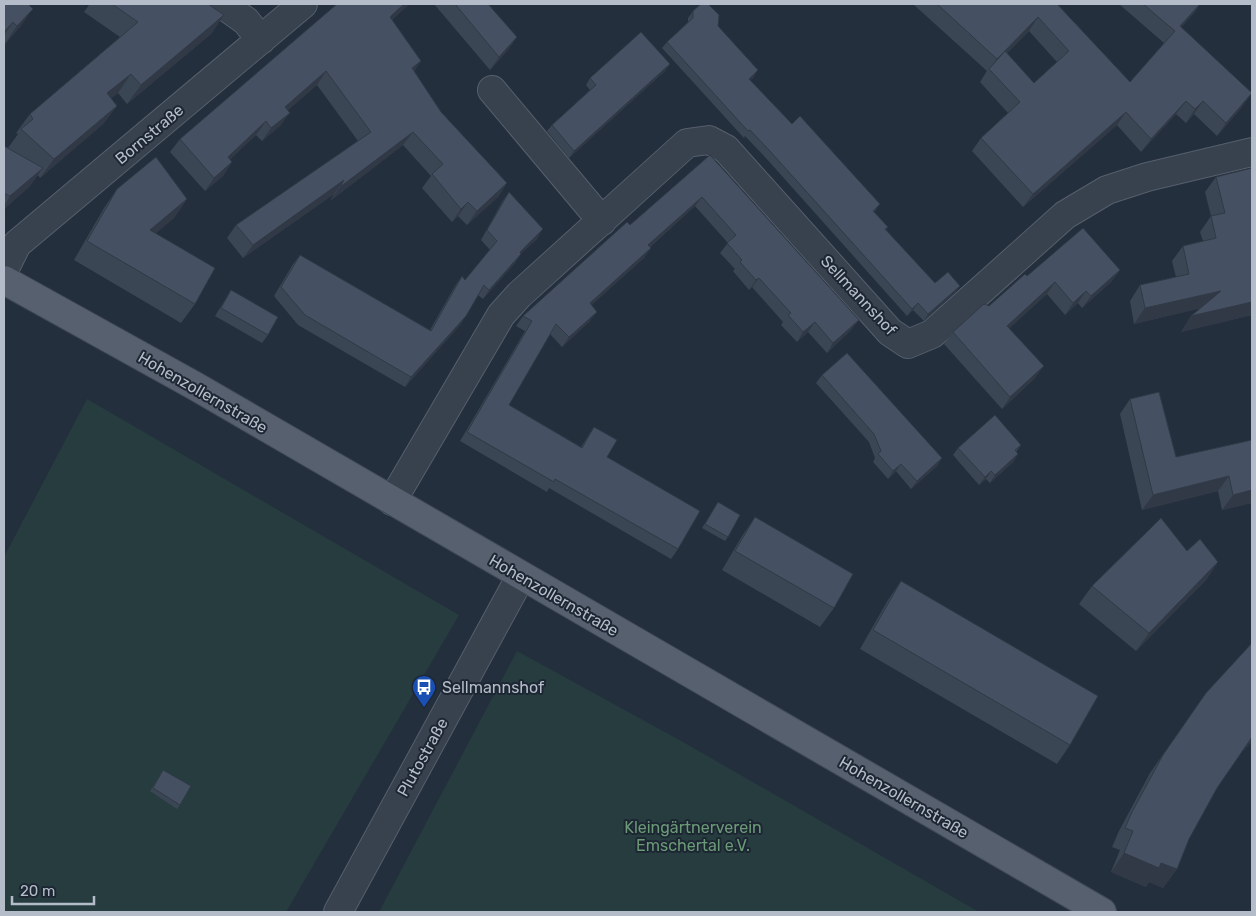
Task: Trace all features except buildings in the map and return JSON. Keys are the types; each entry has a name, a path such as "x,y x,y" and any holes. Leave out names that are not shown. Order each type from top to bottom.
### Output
{"main road":[{"name":"Hohenzollernstraße","path":"4,280 196,386 1102,912"}],"street":[{"path":"222,4 246,20 261,40"},
{"name":"Bornstraße","path":"4,270 17,244 303,4"},
{"path":"492,90 602,221"},
{"name":"Sellmannshof","path":"392,501 501,315 519,295 687,143 709,140 726,149 890,332 908,344 932,334 1065,215 1107,190 1147,177 1252,152"},
{"name":"Plutostraße","path":"338,912 521,576"}],"green space":[{"path":"87,399 459,615 286,912 4,912 4,557"},
{"name":"Kleingärtnerverein Emschertal e.V.","path":"517,651 683,742 979,912 379,912"}],"place":[{"name":"Sellmannshof","path":"424,708"}]}
